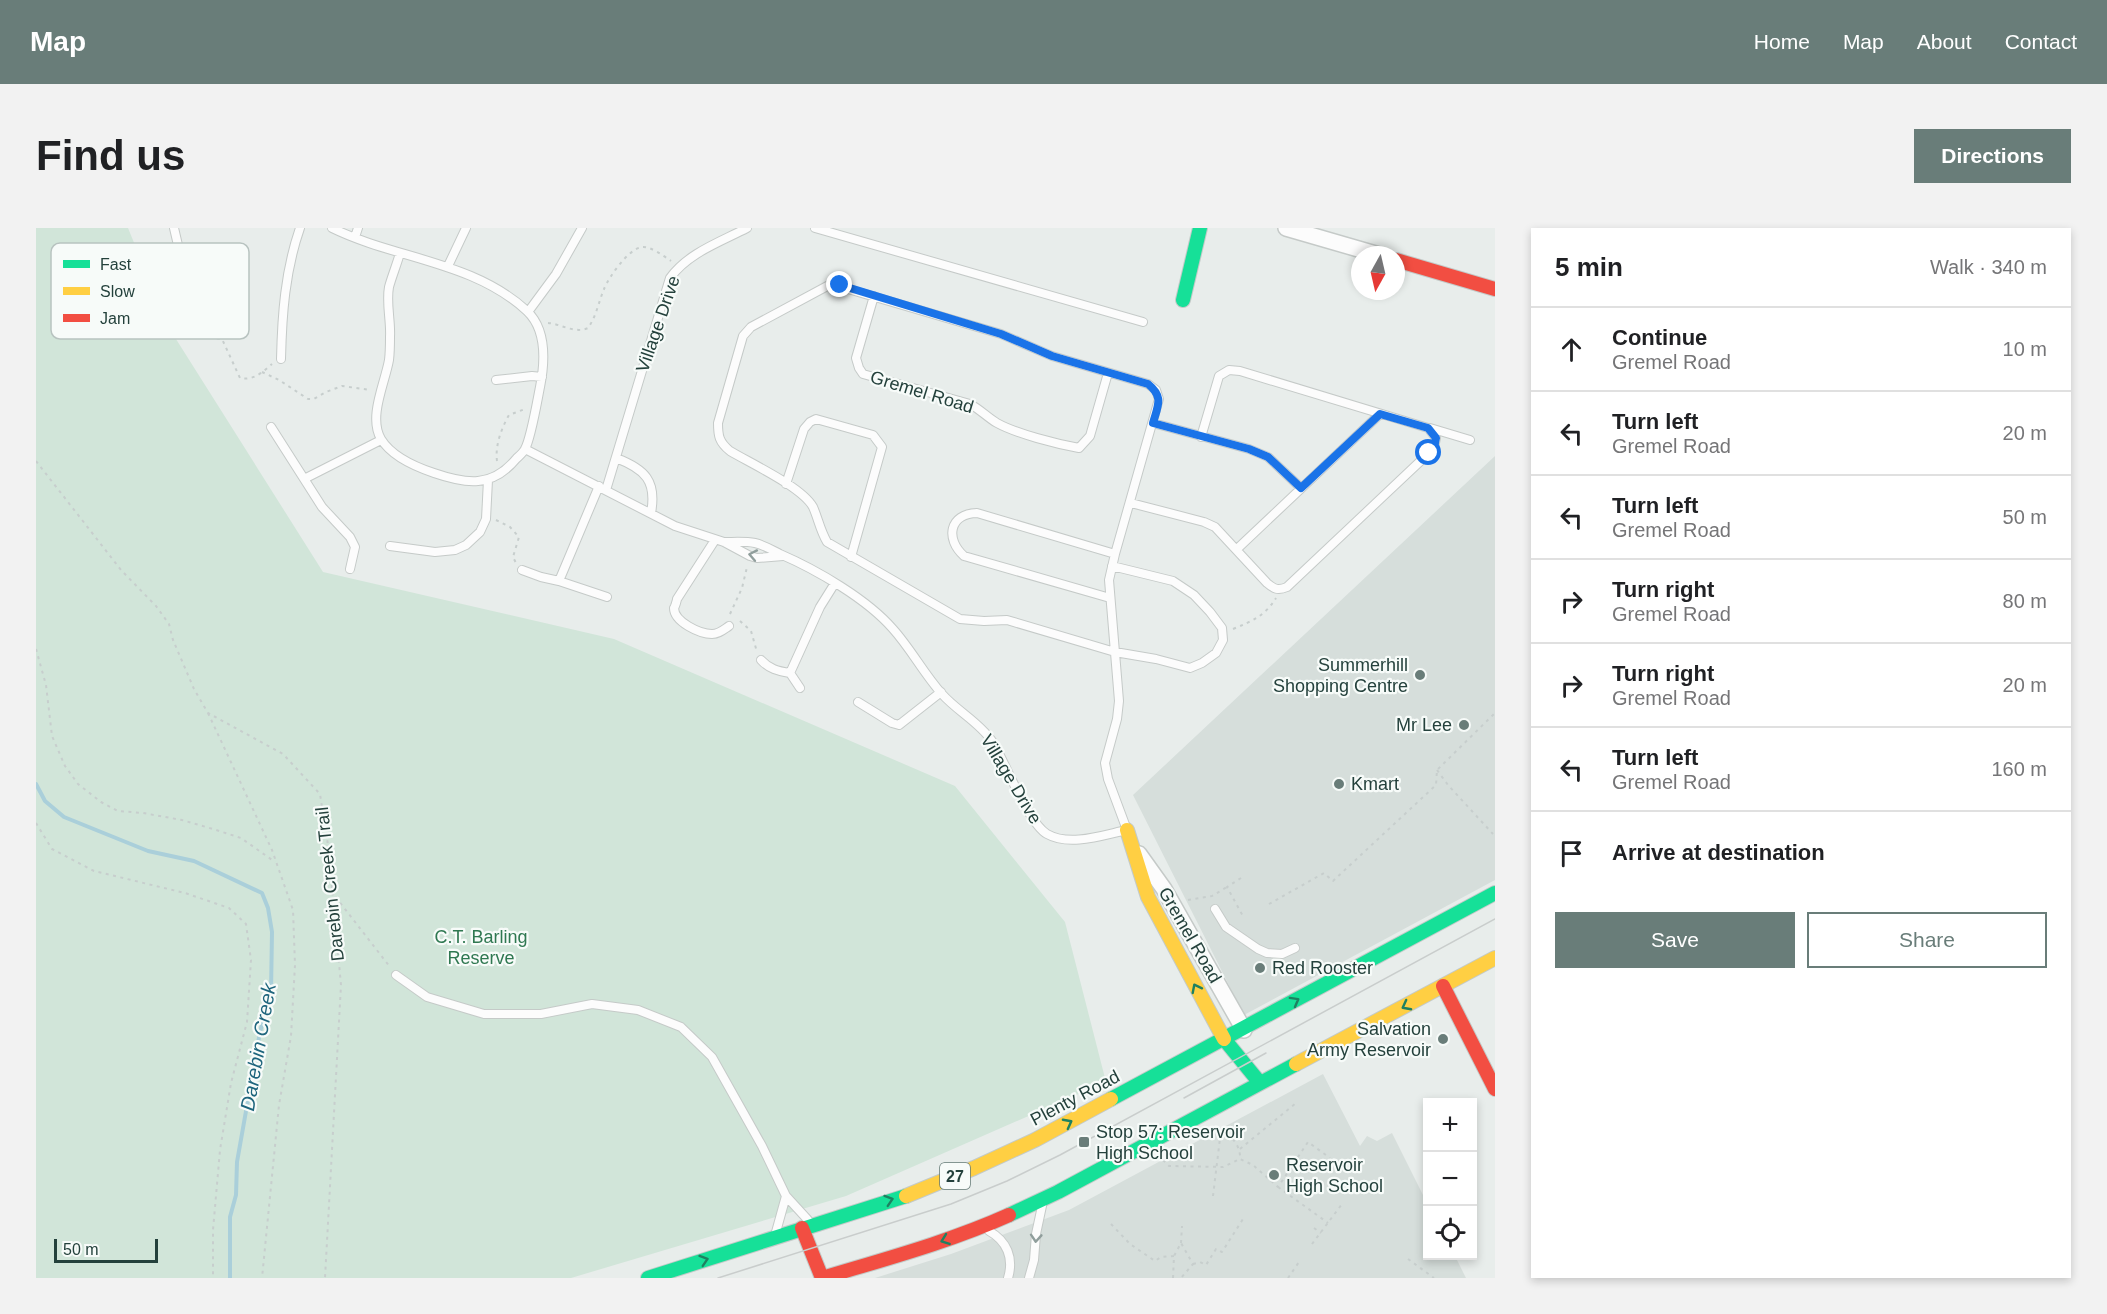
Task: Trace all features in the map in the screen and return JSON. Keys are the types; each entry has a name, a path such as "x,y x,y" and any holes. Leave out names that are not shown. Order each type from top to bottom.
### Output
{"main road":[{"path":"1183,300 1200,228"},
{"path":"1405,263 1495,289"},
{"name":"Gremel Road","path":"1130,837 1148,897 1224,1039 1260,1083"},
{"name":"Plenty Road","path":"648,1278 905,1196 974,1168 1035,1140 1224,1039 1247,1041 1495,893"},
{"path":"807,1226 822,1278 919,1249 981,1227 1044,1198 1495,958"},
{"path":"1443,986 1495,1089"},
{"path":"1247,1041 1260,1083"}],"street":[{"path":"1286,228 1351,247"},
{"name":"Gremel Road","path":"1130,837 1164,889 1247,1041"}],"lane":[{"path":"174,228 178,243"},
{"path":"281,358 286,284 293,247 300,228"},
{"path":"332,228 400,253 448,266 498,290 528,312 537,325 543,343 544,363 525,449 504,471 488,480 472,482 417,467 403,459 381,440 377,418 390,342 389,289 400,253"},
{"path":"355,237 358,228"},
{"path":"448,266 466,228"},
{"path":"528,312 556,274 582,228"},
{"name":"Village Drive","path":"559,581 616,458 670,278 678,267 691,257 747,228"},
{"path":"815,228 1143,322"},
{"name":"Gremel Road","path":"1130,837 1108,779 1105,763 1117,719 1119,701 1115,652 1110,598 1109,580 1160,399 1156,390 1148,384 1052,356 1001,334 831,284 751,327 744,336 718,423 718,436 722,445 803,496 812,506 819,528 827,542 851,557 960,620 1007,620 1115,652 1190,668 1216,653 1223,640 1222,634"},
{"name":"Gremel Road","path":"874,296 856,358 863,374 970,404 984,411 995,422 1009,428 1079,448 1090,436 1108,372"},
{"path":"1201,437 1219,376 1229,370 1240,371 1470,440"},
{"path":"496,380 542,377"},
{"path":"1237,549 1380,414"},
{"path":"786,484 804,429 816,418 873,435 879,441 882,447 851,557"},
{"path":"1153,423 1268,457 1301,488"},
{"path":"272,427 306,478 322,507 350,537 355,547 350,569"},
{"path":"1131,503 1215,527 1267,583 1280,590 1287,587 1434,448 1436,438 1428,428"},
{"path":"306,478 381,440"},
{"name":"Village Drive","path":"525,449 675,526 714,540 757,543 800,562 835,582 892,628 940,692 991,740 1007,766 1024,805 1043,832 1054,838 1065,839 1130,837"},
{"path":"616,458 640,470 649,480 653,502 651,513"},
{"path":"390,546 435,552 455,550 466,544 480,532 486,515 488,480"},
{"path":"1110,598 964,556 953,543 952,532 955,523 960,518 968,513 977,513 1115,554"},
{"path":"714,540 677,599 674,608 676,615 684,623 699,631 710,634 720,632 729,626"},
{"name":"Village Drive","path":"724,542 757,558 785,556"},
{"path":"1112,566 1173,581 1194,595 1210,612 1222,628 1222,634"},
{"path":"522,570 541,578 559,581 607,597"},
{"path":"790,673 820,607 835,582"},
{"path":"761,660 773,670 790,673 800,688"},
{"path":"858,702 899,725 940,692"},
{"path":"1215,909 1226,927 1258,949 1277,954 1296,948"},
{"path":"396,975 427,998 484,1014 542,1014 592,1004 638,1010 681,1027 712,1057 762,1146 786,1196 807,1226"},
{"path":"775,1236 786,1196"},
{"path":"1029,1278 1044,1198"},
{"path":"981,1227 1001,1239 1006,1247 1011,1262 1008,1278"}],"path":[{"path":"537,325 546,322 574,330 582,331 588,328 609,280 626,257 638,248 648,248 678,267"},
{"path":"222,339 240,378 245,380 262,372 281,358"},
{"path":"262,372 308,399 314,399 342,386 382,392"},
{"path":"504,471 496,460 496,450 505,423 509,415 515,411 536,406"},
{"path":"36,461 121,570 156,606 169,624 173,640 194,689 208,713 277,864 293,910 295,965 291,1036 279,1105 262,1278"},
{"path":"486,515 517,533 519,542 513,557 522,570"},
{"path":"747,567 742,588 730,614 751,631 761,660"},
{"path":"1222,634 1254,620 1269,610 1280,590"},
{"path":"36,649 46,685 52,736 65,766 78,784 118,812 182,820 241,838 277,864"},
{"name":"Darebin Creek Trail","path":"208,713 283,754 320,794 328,845 341,985 325,1278"},
{"path":"1269,904 1324,873 1333,883 1436,785 1437,770 1495,713"},
{"path":"1437,770 1493,834"},
{"path":"36,823 52,849 94,872 184,893 218,904 229,908 246,924 250,960 247,1022 231,1083 220,1150 213,1230 213,1278"},
{"path":"1173,905 1193,898 1212,896 1241,878"},
{"path":"1227,887 1244,918"},
{"path":"331,891 396,975"},
{"path":"1240,1149 1296,1103"},
{"path":"1213,1196 1222,1125"},
{"path":"1221,1130 1240,1149 1240,1159"},
{"path":"1278,1187 1308,1142 1330,1158"},
{"path":"1161,1158 1169,1166 1217,1167 1223,1167 1240,1159 1253,1165 1278,1187 1328,1223"},
{"path":"1312,1244 1342,1204"},
{"path":"1181,1278 1193,1264 1200,1262 1206,1265 1216,1249 1222,1252 1243,1219"},
{"path":"1111,1224 1130,1244 1155,1261 1161,1257 1173,1256"},
{"path":"1173,1278 1173,1256 1181,1243 1182,1226"},
{"path":"1314,1228 1321,1233"},
{"path":"1181,1243 1193,1264"},
{"path":"1408,1259 1434,1278"},
{"path":"1288,1278 1299,1262"}],"shaded area":[{"path":"1495,456 1495,880 1244,1015 1133,795"},
{"name":"Reservoir High School","path":"1323,1074 1360,1146 1367,1136 1377,1141 1392,1133 1423,1195 1423,1260 1457,1260 1466,1278 875,1278 951,1254 1069,1210"}],"green space":[{"name":"C.T. Barling Reserve","path":"36,228 128,228 134,243 51,243 51,339 176,339 323,572 614,639 955,786 1065,922 1106,1082 846,1196 571,1278 36,1278"}],"waterway":[{"name":"Darebin Creek","path":"36,784 45,801 64,817 148,851 194,861 262,893 268,908 272,932 271,992 260,1032 237,1162 236,1195 230,1217 230,1278"}],"tram line":[{"path":"718,1278 951,1204 1007,1181 1060,1155 1495,919"},
{"path":"1184,1098 1266,1053"}],"traffic: fast":[{"path":"1183,300 1200,228"},
{"path":"1111,1099 1495,893"},
{"path":"1224,1039 1260,1083"},
{"path":"1009,1215 1058,1192 1296,1064"},
{"path":"648,1278 906,1196"}],"traffic: slow":[{"path":"1127,830 1148,897 1224,1039"},
{"path":"1296,1064 1495,958"},
{"path":"906,1196 1035,1140 1111,1099"}],"traffic: jam":[{"path":"1405,263 1495,289"},
{"path":"1443,986 1495,1089"},
{"path":"802,1228 822,1278 940,1242 1009,1215"}],"place":[{"name":"Summerhill Shopping Centre","path":"1420,675"},
{"name":"Mr Lee","path":"1464,725"},
{"name":"Kmart","path":"1339,784"},
{"name":"Red Rooster","path":"1260,968"},
{"name":"Salvation Army Reservoir","path":"1443,1039"},
{"name":"Stop 57: Reservoir High School","path":"1084,1142"},
{"name":"Reservoir High School","path":"1274,1175"}],"route":[{"path":"840,285 1001,334 1052,356 1148,384 1156,390 1160,399 1153,423 1249,449 1268,457 1301,488 1380,414 1428,428 1436,438 1434,448 1429,453"}]}
